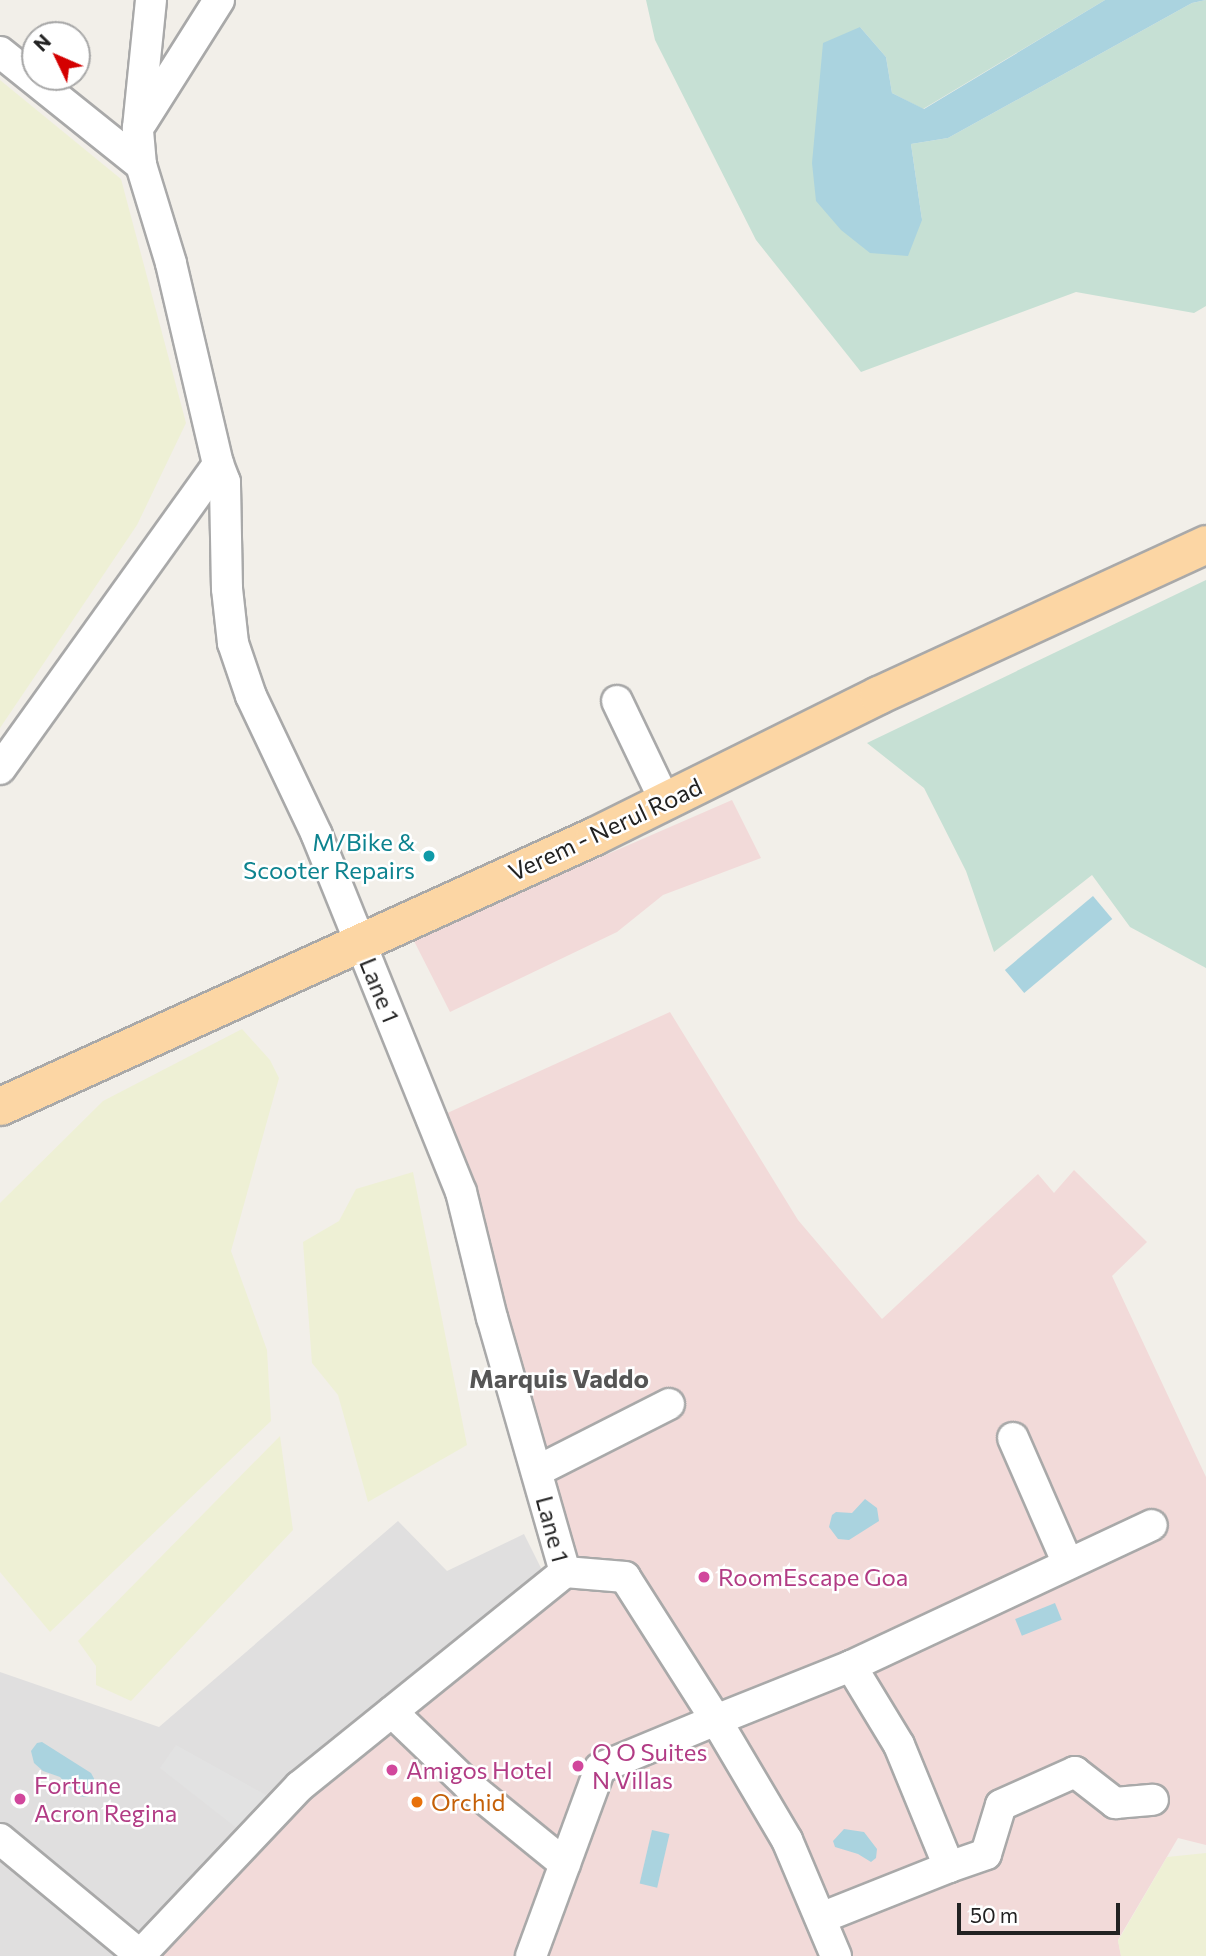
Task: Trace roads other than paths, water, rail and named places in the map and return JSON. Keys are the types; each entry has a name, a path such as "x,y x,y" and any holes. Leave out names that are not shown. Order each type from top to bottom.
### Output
{"main road":[{"name":"Verem - Nerul Road","path":"0,1106 665,801 878,695 1206,544"}],"street":[{"name":"Lane 1","path":"140,1955 300,1786 565,1572 492,1318 461,1192 361,940 317,835 251,696 233,643 227,589 225,482 218,464 171,263 141,165 138,128 151,0"},
{"path":"138,128 219,0"},
{"path":"0,52 141,165"},
{"path":"0,769 218,464"},
{"path":"617,701 665,801"},
{"path":"537,1471 670,1404"},
{"path":"1013,1438 1068,1564"},
{"path":"530,1956 600,1768 851,1666 1152,1525"},
{"path":"565,1572 625,1577 716,1720 787,1840 836,1956"},
{"path":"851,1666 899,1745 949,1867"},
{"path":"391,1712 468,1785 565,1864"},
{"path":"821,1918 986,1854 1001,1805 1075,1772 1115,1803 1153,1801"},
{"path":"0,1839 140,1955"}],"water":[{"path":"1105,0 1206,0 1192,3 948,138 911,144 922,220 908,256 870,253 841,230 816,201 812,163 823,43 860,27 886,57 892,93 924,109"},
{"path":"1093,896 1112,919 1024,993 1005,970"},
{"path":"865,1499 877,1508 879,1521 849,1540 838,1539 829,1527 832,1515 836,1512 852,1513"},
{"path":"1055,1603 1062,1620 1022,1636 1015,1619"},
{"path":"42,1742 91,1773 97,1784 93,1793 87,1797 77,1796 60,1777 43,1771 34,1763 31,1751 37,1743"},
{"path":"844,1829 864,1832 877,1849 876,1858 871,1862 858,1854 835,1847 833,1841"},
{"path":"652,1830 670,1834 657,1888 640,1884"}],"place":[{"name":"M/Bike & Scooter Repairs","path":"429,856"},
{"name":"RoomEscape Goa","path":"704,1577"},
{"name":"Q O Suites N Villas","path":"578,1766"},
{"name":"Amigos Hotel","path":"392,1770"},
{"name":"Fortune Acron Regina","path":"20,1799"},
{"name":"Orchid","path":"417,1802"}],"district":[{"name":"Marquis Vaddo","path":"559,1378"}]}
